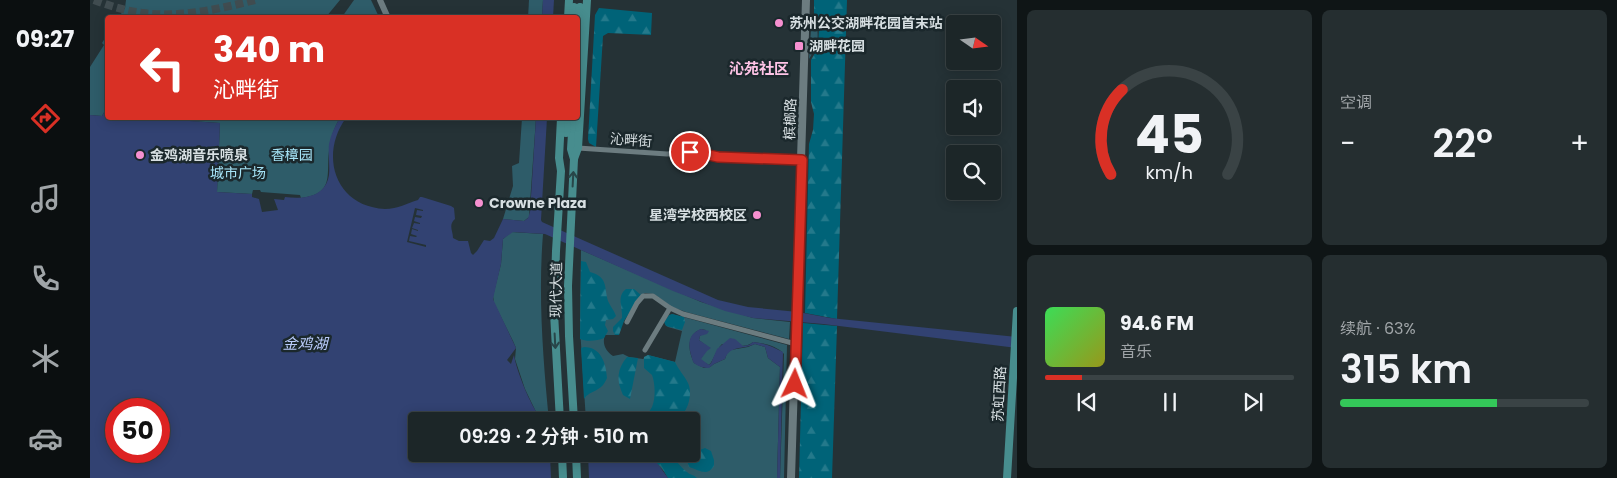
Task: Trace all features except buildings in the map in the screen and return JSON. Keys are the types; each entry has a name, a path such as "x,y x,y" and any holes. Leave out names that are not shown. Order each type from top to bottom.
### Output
{"main road":[{"name":"现代大道","path":"580,115 587,0"},
{"name":"槟榔路","path":"792,478 806,0"},
{"name":"现代大道","path":"559,412 554,314 562,120"},
{"name":"现代大道","path":"560,171 564,159 567,120"},
{"name":"现代大道","path":"573,120 571,149 574,159"},
{"name":"现代大道","path":"573,412 568,313 574,159 578,148 580,120"},
{"name":"苏虹西路","path":"1007,478 1017,311"},
{"path":"562,462 563,478"},
{"path":"576,462 577,478"}],"street":[{"path":"380,0 387,15"},
{"name":"沁畔街","path":"578,148 667,154 696,152 718,157 802,160"},
{"path":"627,322 637,302 643,296 653,296 670,308 683,314 796,344"},
{"path":"645,350 670,308"}],"green space":[{"path":"126,0 340,0 328,15 120,15 125,8"},
{"path":"354,0 371,0 378,15 343,15"},
{"path":"529,0 543,0 542,15 528,15"},
{"path":"814,0 847,0 837,319 805,313 809,144 813,130 814,114 811,102 811,60 818,48 819,28 814,15"},
{"path":"599,8 652,13 651,35 608,33 603,36 596,147 589,143 588,139 595,15"},
{"path":"812,15 818,37 809,59"},
{"path":"105,38 105,111 102,116 90,115 90,67 104,45 102,43"},
{"name":"香樟园","path":"175,120 339,120 330,142 327,182 319,192 312,196 301,198 300,195 261,192 260,190 253,190 252,194 217,192 220,123"},
{"path":"522,120 536,120 529,217 524,221 503,219 513,186 512,166 519,163"},
{"path":"511,232 543,234 541,304 548,412 536,412 525,389 515,359 516,348 494,303 493,296 501,264 503,239"},
{"path":"581,250 701,302 753,318 790,322 789,339 686,312 672,307 654,294 645,293 629,311 619,335 605,335 604,341 606,349 613,356 623,354 643,359 648,355 675,362 682,331 668,327 665,324 672,314 787,345 784,478 780,478 784,354 778,349 753,342 742,346 722,344 709,365 700,360 708,347 699,340 706,330 701,329 696,332 690,344 690,353 694,363 704,368 725,359 727,353 731,350 755,344 765,347 768,358 780,367 777,478 668,478 661,468 651,462 700,462 700,412 585,412 580,328"},
{"path":"581,261 586,262 590,272 603,279 608,301 616,316 613,319 606,320 605,325 608,331 604,338 599,340 589,341 580,339"},
{"path":"626,289 634,289 641,295 624,321 619,335 615,335 613,327 622,318 621,295"},
{"path":"672,314 684,317 685,322 682,330 666,326 664,322"},
{"path":"803,323 837,326 832,478 799,478"},
{"path":"581,348 595,350 602,357 607,378 599,389 584,399"},
{"path":"648,355 675,362 688,383 690,392 685,412 648,412 652,407 655,395 652,375 644,368 644,357"},
{"path":"627,357 638,358 630,399 623,395 619,384 619,370"},
{"path":"705,448 711,451 714,466 709,471 703,472 689,467 687,462 700,462 700,450"},
{"path":"653,462 678,462 688,473 697,478 668,478 661,466"}],"water":[{"path":"543,0 554,0 553,15 542,15"},
{"name":"金鸡湖","path":"105,111 105,120 175,120 220,123 217,192 252,194 252,197 259,199 262,212 278,210 274,199 284,200 285,197 306,197 318,193 323,188 327,183 329,175 329,144 331,137 339,120 345,120 338,132 333,163 337,177 344,189 354,199 368,206 385,209 402,206 418,200 420,197 451,206 454,208 455,219 451,226 453,238 459,241 468,241 473,255 484,240 490,241 494,238 503,219 524,221 528,218 530,212 536,120 547,120 542,222 718,300 748,307 798,312 830,318 1017,337 1017,348 823,324 753,318 725,311 673,291 545,234 513,232 503,239 501,264 493,299 516,348 507,360 511,364 514,355 526,391 537,412 408,412 408,462 655,462 668,478 90,478 90,115 102,116"},
{"path":"701,329 709,331 707,334 700,336 699,340 711,348 701,359 709,365 717,349 730,338 735,339 743,346 753,342 783,352 780,478 777,478 780,367 768,358 765,347 755,344 733,350 725,359 709,368 697,365 692,360 689,343 691,337"}],"pier":[{"path":"415,208 423,211 417,210 416,215 422,216 421,218 415,217 414,221 420,224 414,223 412,228 418,231 412,229 411,234 417,236 410,236 409,241 426,245 426,247 407,242"},
{"path":"550,462 588,462 589,478 551,478"}],"tunnel":[{"path":"94,0 130,11 157,14 185,13 255,0"}],"place":[{"name":"苏州公交湖畔花园首末站","path":"779,23"},
{"name":"湖畔花园","path":"799,46"},
{"name":"金鸡湖音乐喷泉","path":"140,155"},
{"name":"Crowne Plaza","path":"479,203"},
{"name":"星湾学校西校区","path":"757,215"}],"district":[{"name":"沁苑社区","path":"759,68"}],"route":[{"path":"690,152 718,157 802,160 795,384"}],"park label":[{"name":"城市广场","path":"238,173"}]}
